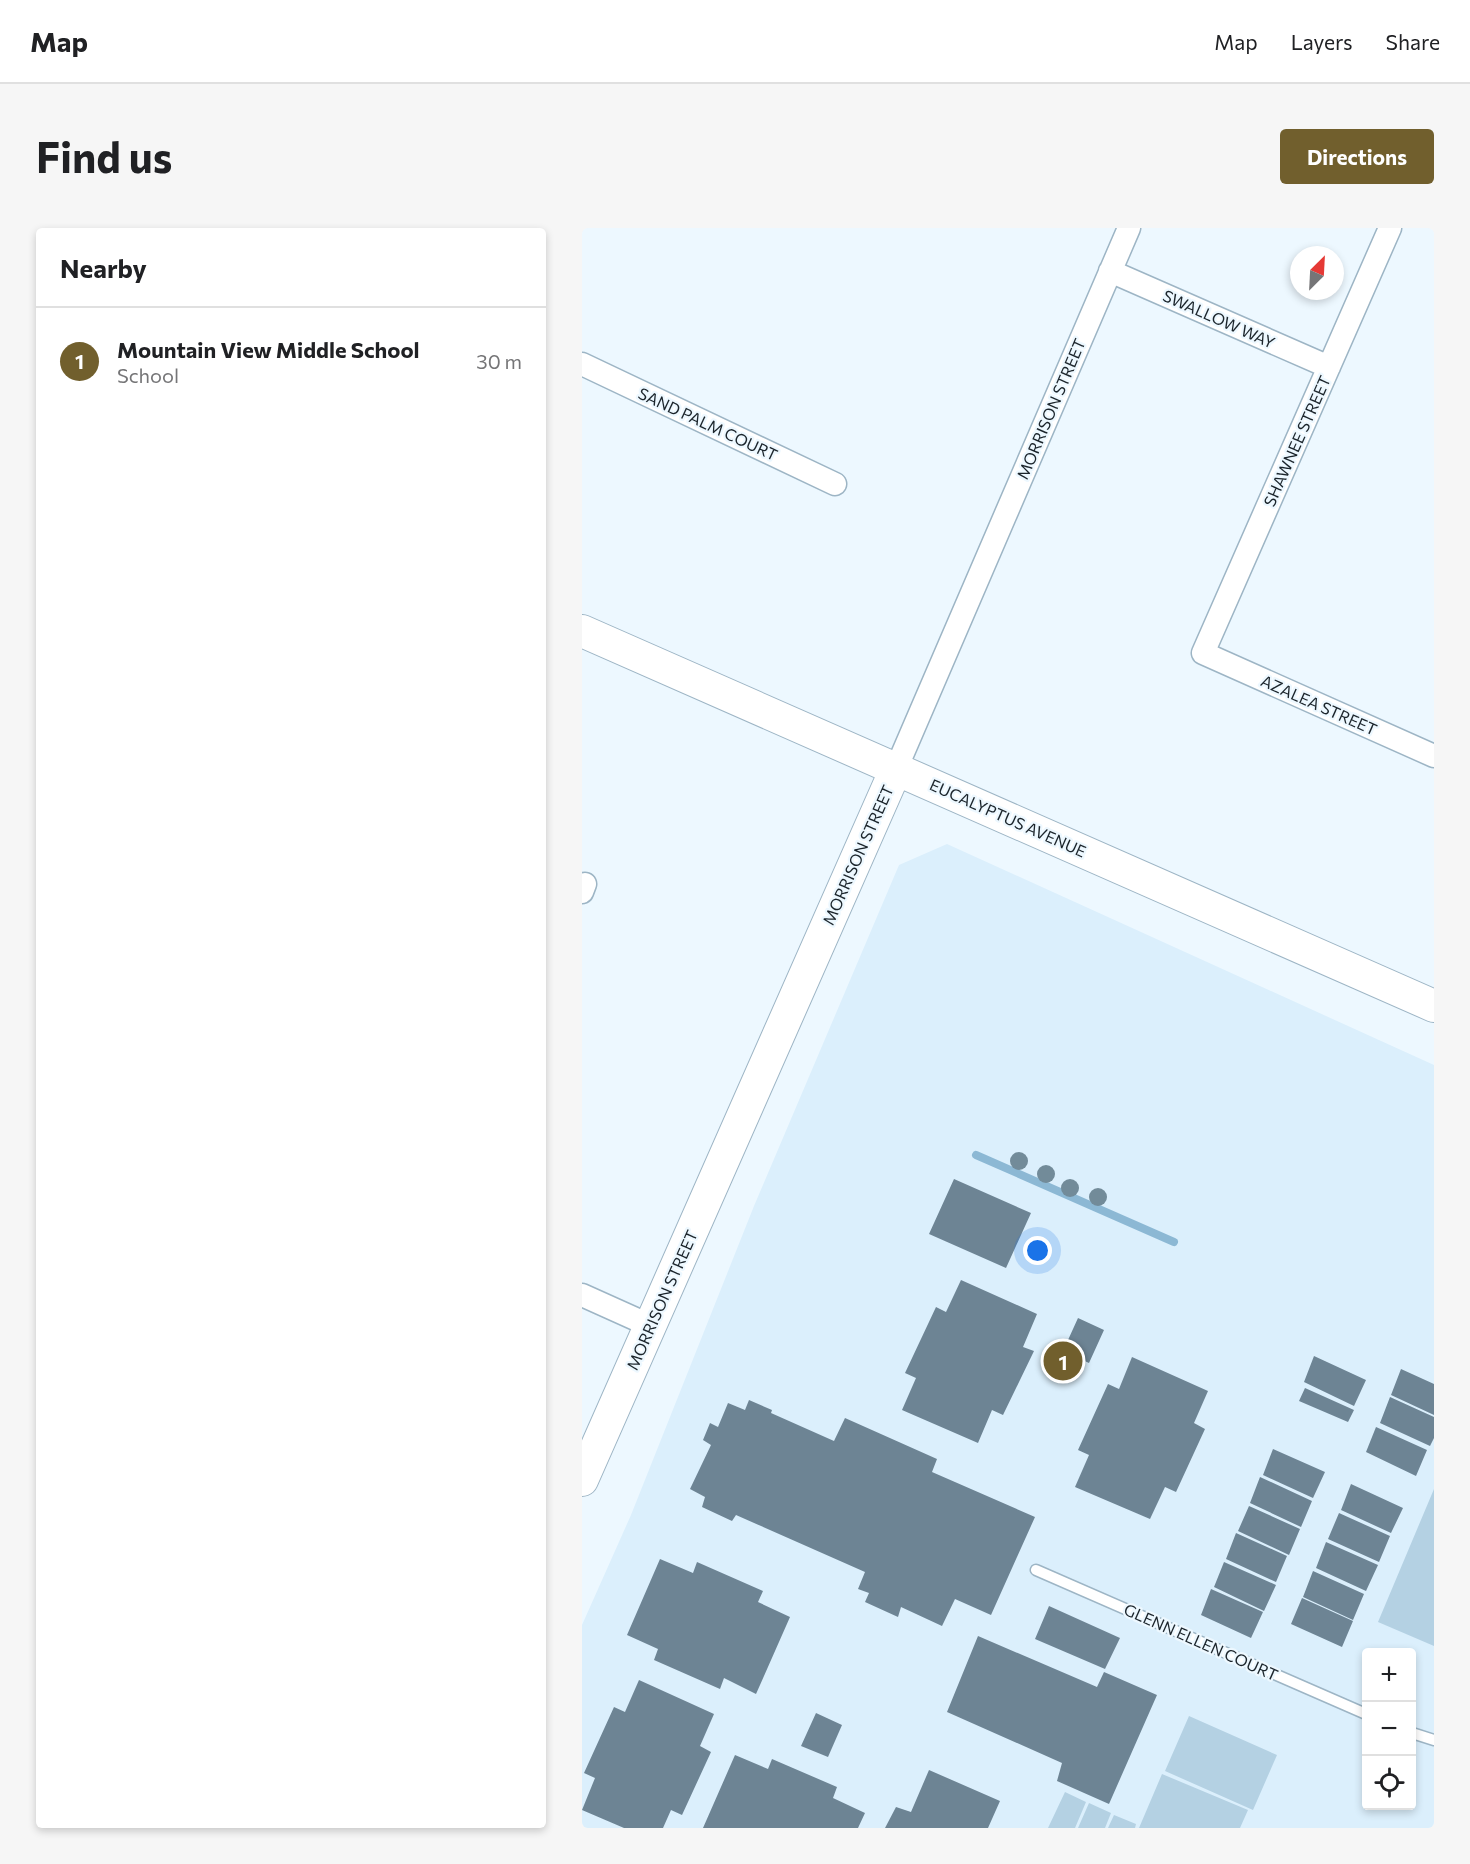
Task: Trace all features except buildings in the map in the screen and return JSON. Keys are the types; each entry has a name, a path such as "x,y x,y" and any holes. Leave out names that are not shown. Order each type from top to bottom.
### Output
{"main road":[{"name":"EUCALYPTUS AVENUE","path":"582,631 1434,1006"},
{"name":"MORRISON STREET","path":"582,1480 896,769"}],"street":[{"name":"MORRISON STREET","path":"896,769 1129,228"},
{"name":"SHAWNEE STREET","path":"1203,653 1390,228"},
{"name":"SWALLOW WAY","path":"1110,271 1329,367"},
{"name":"SAND PALM COURT","path":"582,364 834,484"},
{"name":"AZALEA STREET","path":"1203,653 1434,756"},
{"path":"582,1295 651,1326"}],"lane":[{"name":"GLENN ELLEN COURT","path":"1036,1570 1362,1712"},
{"path":"1416,1734 1434,1740"}],"shaded area":[{"path":"947,844 1434,1065 1434,1828 582,1828 582,1625 631,1515 754,1206 899,865"},
{"path":"1434,1489 1434,1646 1378,1622"},
{"path":"1189,1716 1277,1755 1253,1810 1165,1771"},
{"path":"1162,1774 1248,1810 1240,1828 1139,1828"},
{"path":"1065,1792 1086,1802 1075,1828 1048,1828"},
{"path":"1089,1803 1111,1813 1105,1828 1078,1828"},
{"path":"1114,1815 1136,1824 1135,1828 1108,1828"}],"waterway":[{"path":"976,1155 1174,1242"}],"place":[{"name":"Mountain View Middle School","path":"1063,1361"}]}
